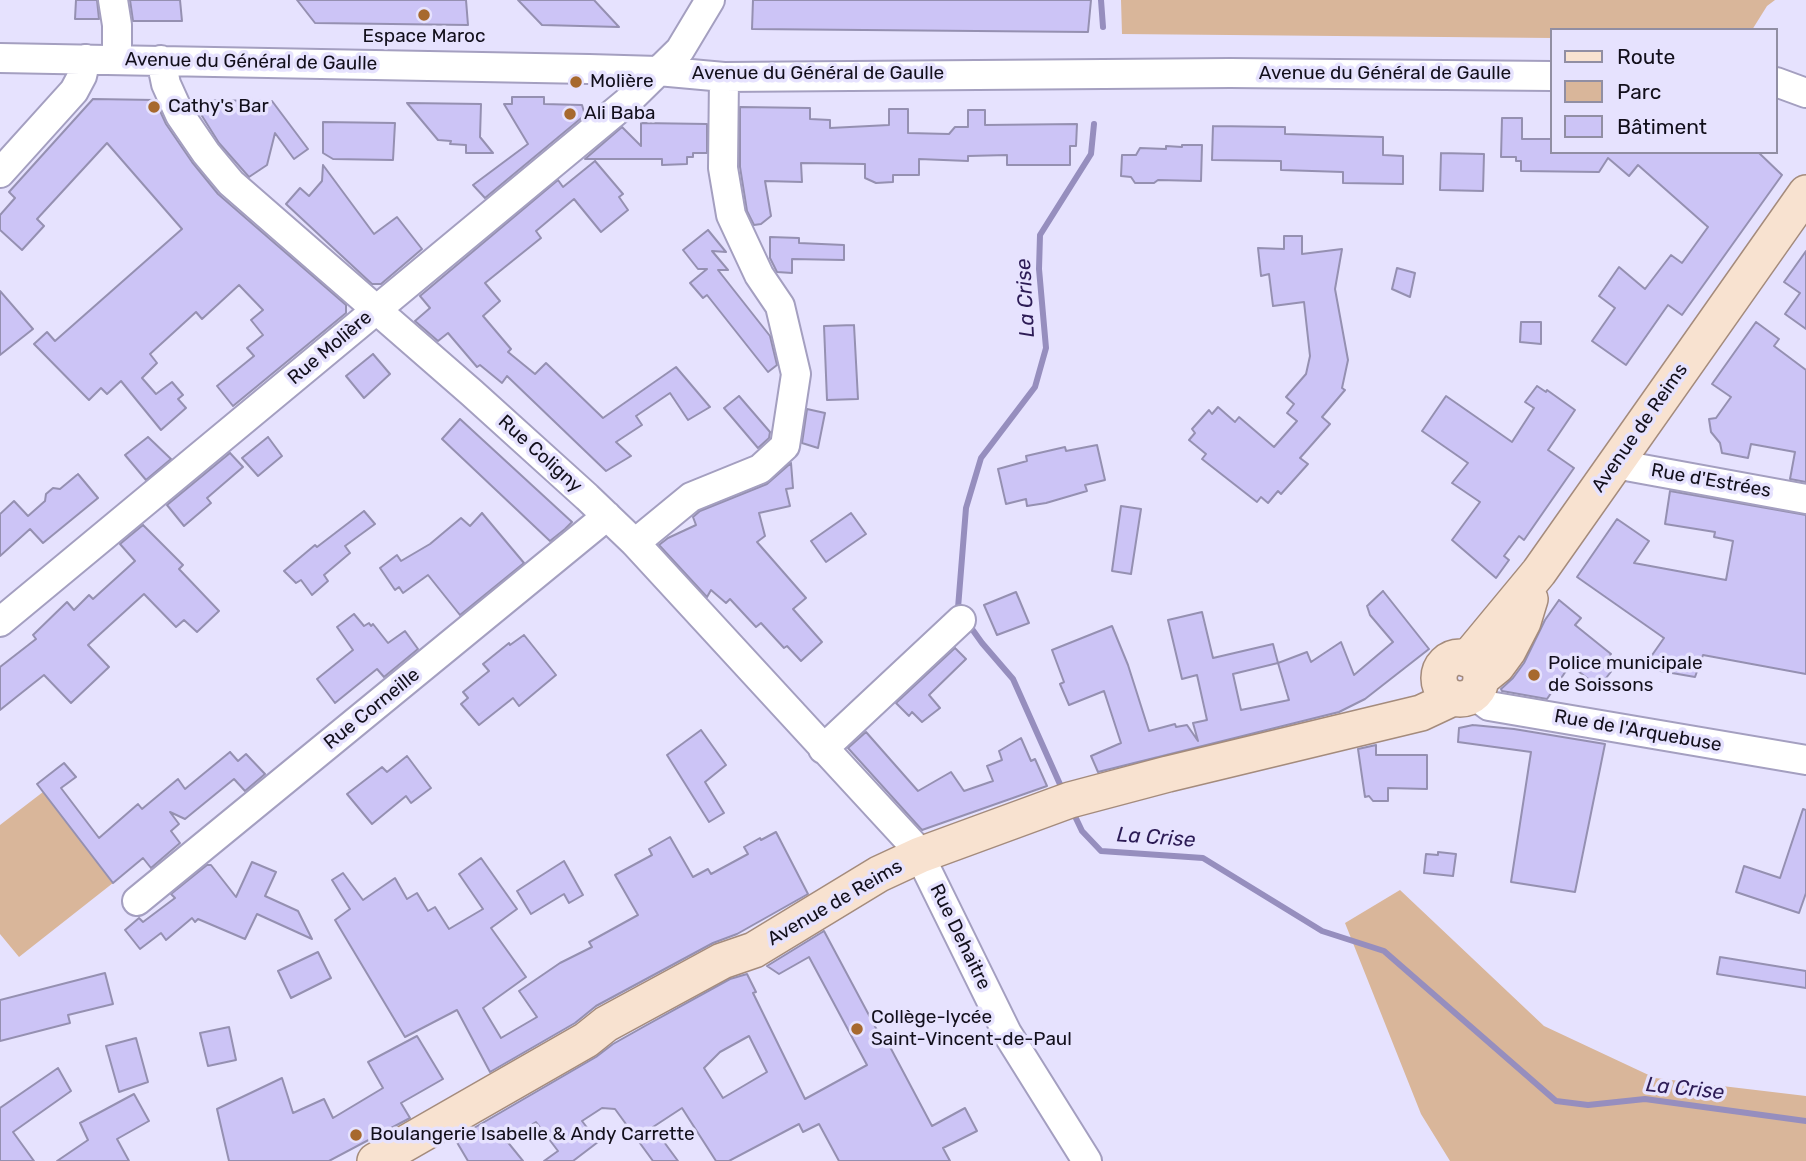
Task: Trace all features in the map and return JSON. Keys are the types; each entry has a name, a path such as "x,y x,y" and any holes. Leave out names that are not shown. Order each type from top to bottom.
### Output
{"main road":[{"name":"Avenue de Reims","path":"375,1161 586,1041 606,1024 722,961 754,950 869,880 920,855 1062,803 1168,774 1421,713 1463,682 1497,666 1518,633 1539,572 1806,192"}],"street":[{"path":"113,0 117,25 117,60"},
{"name":"Rue Molière","path":"0,622 627,102 680,50 710,0"},
{"name":"Avenue du Général de Gaulle","path":"0,58 658,71 724,77 1230,73 1550,76"},
{"path":"0,173 74,91 86,60"},
{"name":"Rue Coligny","path":"161,60 166,84 180,115 231,183 472,393 635,543 920,855"},
{"path":"1778,76 1806,69"},
{"path":"635,543 691,497 760,469 785,446 796,374 780,306 760,275 731,215 723,168 724,77"},
{"path":"1778,83 1806,93"},
{"name":"Rue d'Estrées","path":"1615,464 1806,499"},
{"name":"Rue Corneille","path":"137,901 607,516"},
{"path":"823,749 961,620"},
{"name":"Rue de l'Arquebuse","path":"1463,682 1489,706 1806,760"},
{"name":"Rue Dehaitre","path":"920,855 1007,1033 1087,1161"}],"green space":[{"path":"1121,0 1775,0 1767,6 1753,28 1550,28 1550,38 1122,34"},
{"path":"43,792 113,883 19,957 0,934 0,825"},
{"path":"1400,890 1544,1026 1655,1078 1806,1096 1806,1161 1450,1161 1421,1114 1345,923"}],"building":[{"path":"76,0 97,0 99,19 75,19"},
{"path":"130,0 180,0 182,21 133,21"},
{"path":"297,0 466,0 468,25 315,23"},
{"path":"518,0 594,0 619,27 542,25"},
{"path":"753,0 1091,0 1088,32 752,29"},
{"path":"512,97 544,97 544,104 582,105 585,115 485,198 473,185 528,144 504,104 512,104"},
{"path":"93,99 155,100 166,124 218,194 346,305 346,313 233,406 217,386 254,356 247,348 263,335 251,320 263,310 239,285 202,319 196,312 150,354 157,363 142,378 156,394 172,382 183,395 178,399 186,408 161,430 121,381 107,394 101,388 89,400 34,344 47,332 55,341 182,229 107,143 37,219 44,226 22,250 0,230 0,215 15,198 9,192"},
{"path":"192,100 272,101 308,149 294,159 275,133 267,165 249,177 219,143"},
{"path":"407,103 481,104 480,137 493,153 466,153 466,145 438,140"},
{"path":"740,107 810,108 810,119 830,120 830,128 889,125 889,109 908,109 908,133 949,134 955,127 968,127 968,110 985,110 985,125 1077,124 1076,146 1070,146 1070,165 1007,165 1007,155 968,156 968,161 919,159 919,175 893,175 893,182 876,183 865,178 865,164 801,163 802,182 765,181 771,216 761,224 754,225 747,211 740,167"},
{"path":"1502,118 1522,118 1522,139 1550,139 1550,154 1760,154 1782,175 1682,315 1668,305 1626,365 1592,341 1615,308 1599,296 1619,267 1645,289 1671,255 1682,263 1708,227 1638,165 1629,176 1608,158 1599,172 1521,171 1521,161 1516,161 1516,157 1501,157"},
{"path":"323,122 395,123 393,160 333,159 323,153"},
{"path":"641,123 707,124 707,153 693,153 693,157 687,157 687,164 662,165 662,159 585,159 622,127 641,146"},
{"path":"1213,126 1285,127 1285,134 1383,137 1383,155 1403,156 1403,184 1343,183 1343,172 1281,170 1281,161 1212,160"},
{"path":"1202,145 1201,181 1158,180 1154,183 1135,183 1131,177 1121,176 1122,155 1136,155 1140,148 1166,149 1166,146"},
{"path":"1441,153 1484,154 1483,191 1440,190"},
{"path":"595,161 623,194 619,197 628,210 601,232 574,199 536,231 541,238 485,283 500,301 483,316 511,349 508,352 535,374 546,363 603,418 676,367 710,407 688,420 670,393 636,416 642,425 616,442 631,456 606,471 507,376 502,383 480,365 477,367 448,333 438,341 415,321 430,308 420,296 558,180 563,187"},
{"path":"323,165 374,234 397,217 422,249 381,284 372,284 286,204 300,188 309,196 322,181"},
{"path":"708,230 726,252 712,251 728,270 718,270 770,336 777,365 768,372 707,295 703,298 690,283 707,269 698,269 683,250"},
{"path":"1284,236 1302,236 1302,254 1342,249 1335,289 1348,360 1342,388 1345,390 1322,417 1330,424 1300,458 1308,464 1281,494 1278,491 1268,503 1261,497 1257,502 1202,459 1206,454 1189,440 1195,433 1192,429 1209,410 1212,414 1218,407 1235,422 1239,417 1274,447 1297,421 1287,413 1294,404 1286,397 1306,374 1310,356 1304,302 1273,306 1269,274 1261,276 1258,248 1284,249"},
{"path":"770,237 799,238 799,243 844,245 844,260 792,259 792,273 777,272 770,258"},
{"path":"1806,251 1806,329 1785,314 1800,293 1784,282"},
{"path":"1397,268 1415,273 1410,297 1392,289"},
{"path":"0,291 33,329 0,355"},
{"path":"1521,322 1541,322 1541,344 1520,342"},
{"path":"1756,322 1779,339 1774,346 1806,370 1806,482 1790,479 1795,452 1751,444 1748,458 1722,453 1720,443 1711,432 1709,419 1716,418 1731,397 1712,384"},
{"path":"854,325 858,399 827,400 824,326"},
{"path":"373,354 390,374 364,398 346,376"},
{"path":"1537,386 1575,410 1548,450 1574,468 1524,540 1519,536 1504,556 1509,560 1496,578 1452,540 1480,502 1452,483 1468,463 1422,431 1446,396 1512,442 1534,408 1525,402"},
{"path":"739,396 770,432 769,438 758,448 724,408"},
{"path":"807,409 825,413 818,448 802,443"},
{"path":"460,419 572,522 550,541 442,439"},
{"path":"148,437 171,459 146,480 125,455"},
{"path":"268,437 282,456 258,476 242,458"},
{"path":"1097,445 1105,480 1085,485 1087,491 1046,503 1027,506 1026,499 1006,504 998,469 1027,461 1026,456 1065,447 1066,451"},
{"path":"230,453 243,467 207,498 211,503 184,526 167,505"},
{"path":"791,463 793,488 786,489 790,506 759,513 765,536 757,542 806,598 793,609 822,642 801,661 787,646 784,648 761,623 756,627 730,599 726,603 711,590 707,597 659,545 696,525 693,517 700,511 767,484"},
{"path":"78,474 98,498 43,543 30,529 0,556 0,514 14,501 28,516 45,501 46,494 53,488 60,489"},
{"path":"1670,491 1806,515 1806,674 1703,655 1695,677 1643,668 1664,638 1577,577 1617,519 1649,541 1634,563 1726,580 1733,541 1714,537 1715,532 1665,524"},
{"path":"1121,506 1141,509 1131,574 1112,571"},
{"path":"364,511 375,524 345,546 350,553 324,575 328,581 312,595 301,580 296,583 284,571 315,545 317,547"},
{"path":"482,513 524,563 460,615 428,575 403,593 399,587 395,590 380,568 397,555 401,561 430,544 461,518 470,526"},
{"path":"851,513 866,534 826,562 811,541"},
{"path":"143,525 183,565 179,569 219,611 197,632 184,620 176,627 144,594 88,645 109,667 71,703 44,675 0,710 0,667 36,639 33,635 67,602 74,610 89,595 93,599 135,561 120,544"},
{"path":"1383,591 1429,649 1365,699 1339,712 1098,772 1091,756 1121,743 1104,691 1069,705 1060,684 1064,682 1052,650 1112,626 1128,665 1149,731 1175,724 1176,727 1187,725 1198,741 1193,723 1207,720 1197,675 1182,679 1168,620 1202,612 1213,658 1273,644 1278,663 1307,652 1311,662 1341,642 1354,675 1393,642 1370,615 1367,606","holes":["1278,663 1289,700 1241,710 1233,674"]},
{"path":"1016,592 1029,623 997,635 984,605"},
{"path":"1559,600 1581,618 1575,625 1611,654 1608,658 1617,664 1599,687 1570,665 1547,699 1502,691 1524,663 1545,620"},
{"path":"354,614 364,626 373,624 388,643 405,631 418,649 384,677 377,669 335,703 317,679 353,650 337,627"},
{"path":"524,635 556,675 519,706 513,698 479,725 461,704 468,698 463,692 489,671 483,664 509,643 510,645"},
{"path":"955,648 966,659 929,695 940,708 922,722 912,712 909,716 896,703"},
{"path":"1473,725 1605,744 1575,892 1511,882 1531,752 1458,742 1459,728"},
{"path":"701,730 726,765 705,782 724,813 709,822 667,755"},
{"path":"866,732 918,791 951,772 964,791 993,781 987,766 1002,760 999,751 1021,738 1031,761 1035,759 1047,786 922,830 848,748"},
{"path":"1376,745 1376,755 1427,755 1427,789 1388,788 1388,801 1373,801 1369,796 1365,797 1358,749"},
{"path":"230,752 238,761 246,754 265,774 245,791 234,779 185,819 170,812 179,824 171,831 180,843 151,868 143,858 113,883 37,784 64,763 76,777 61,788 99,838 138,804 142,809 178,779 185,789"},
{"path":"407,756 431,788 411,803 406,796 372,824 347,794 382,767 387,772"},
{"path":"1803,809 1806,810 1806,893 1799,913 1736,892 1744,866 1780,878"},
{"path":"776,832 808,894 737,934 713,943 596,1006 575,1023 490,1072 457,1010 405,1037 335,920 350,909 332,880 343,873 363,900 395,878 407,899 417,893 428,911 435,907 449,929 483,909 459,874 481,858 517,909 491,928 526,977 483,1008 501,1038 537,1017 519,991 560,963 592,947 589,942 638,915 615,875 652,855 649,849 670,837 693,877 708,869 711,874 748,854 744,847"},
{"path":"1438,852 1456,854 1453,876 1424,873 1426,854 1438,855"},
{"path":"564,861 583,895 569,903 564,894 531,914 517,891"},
{"path":"252,862 276,872 265,896 298,911 312,939 257,914 245,939 198,919 195,922 192,918 166,940 161,933 140,949 125,930 139,918 143,922 175,898 171,894 207,865 211,865 236,897"},
{"path":"824,931 932,1126 965,1108 977,1131 943,1148 950,1161 839,1161 819,1124 803,1132 799,1124 729,1161 716,1161 682,1108 653,1127 678,1161 653,1161 615,1109 602,1108 582,1121 598,1142 573,1161 544,1161 558,1151 536,1122 506,1140 523,1161 468,1161 455,1139 596,1057 613,1044 730,979 747,974 756,992 753,993 805,1099 867,1065 809,957 779,974 767,966","holes":["749,1036 767,1072 723,1098 704,1068 720,1052"]},
{"path":"318,952 331,978 291,998 278,971"},
{"path":"1720,957 1806,971 1806,988 1717,974"},
{"path":"105,973 113,1004 68,1015 70,1023 0,1041 0,1000"},
{"path":"229,1027 236,1060 208,1066 200,1033"},
{"path":"417,1036 443,1079 401,1103 410,1118 329,1161 229,1161 217,1109 282,1078 293,1113 324,1099 333,1118 383,1088 368,1062"},
{"path":"136,1038 148,1082 119,1092 106,1046"},
{"path":"58,1068 71,1091 13,1132 34,1161 0,1161 0,1108"},
{"path":"134,1094 149,1121 117,1139 129,1161 57,1161 88,1140 80,1123"}],"waterway":[{"name":"La Crise","path":"1101,0 1103,27"},
{"name":"La Crise","path":"961,613 958,608 966,508 981,458 1035,387 1046,348 1039,269 1040,235 1091,154 1094,124"},
{"name":"La Crise","path":"967,622 1013,679 1063,791"},
{"name":"La Crise","path":"1072,810 1082,831 1101,851 1203,858 1322,931 1384,951 1556,1101 1588,1105 1645,1099 1806,1121"}],"place":[{"name":"Espace Maroc","path":"424,15"},
{"name":"Molière","path":"576,82"},
{"name":"Cathy's Bar","path":"154,107"},
{"name":"Ali Baba","path":"570,114"},
{"name":"Police municipale de Soissons","path":"1534,675"},
{"name":"Collège-lycée Saint-Vincent-de-Paul","path":"857,1029"},
{"name":"Boulangerie Isabelle & Andy Carrette","path":"356,1135"}]}
